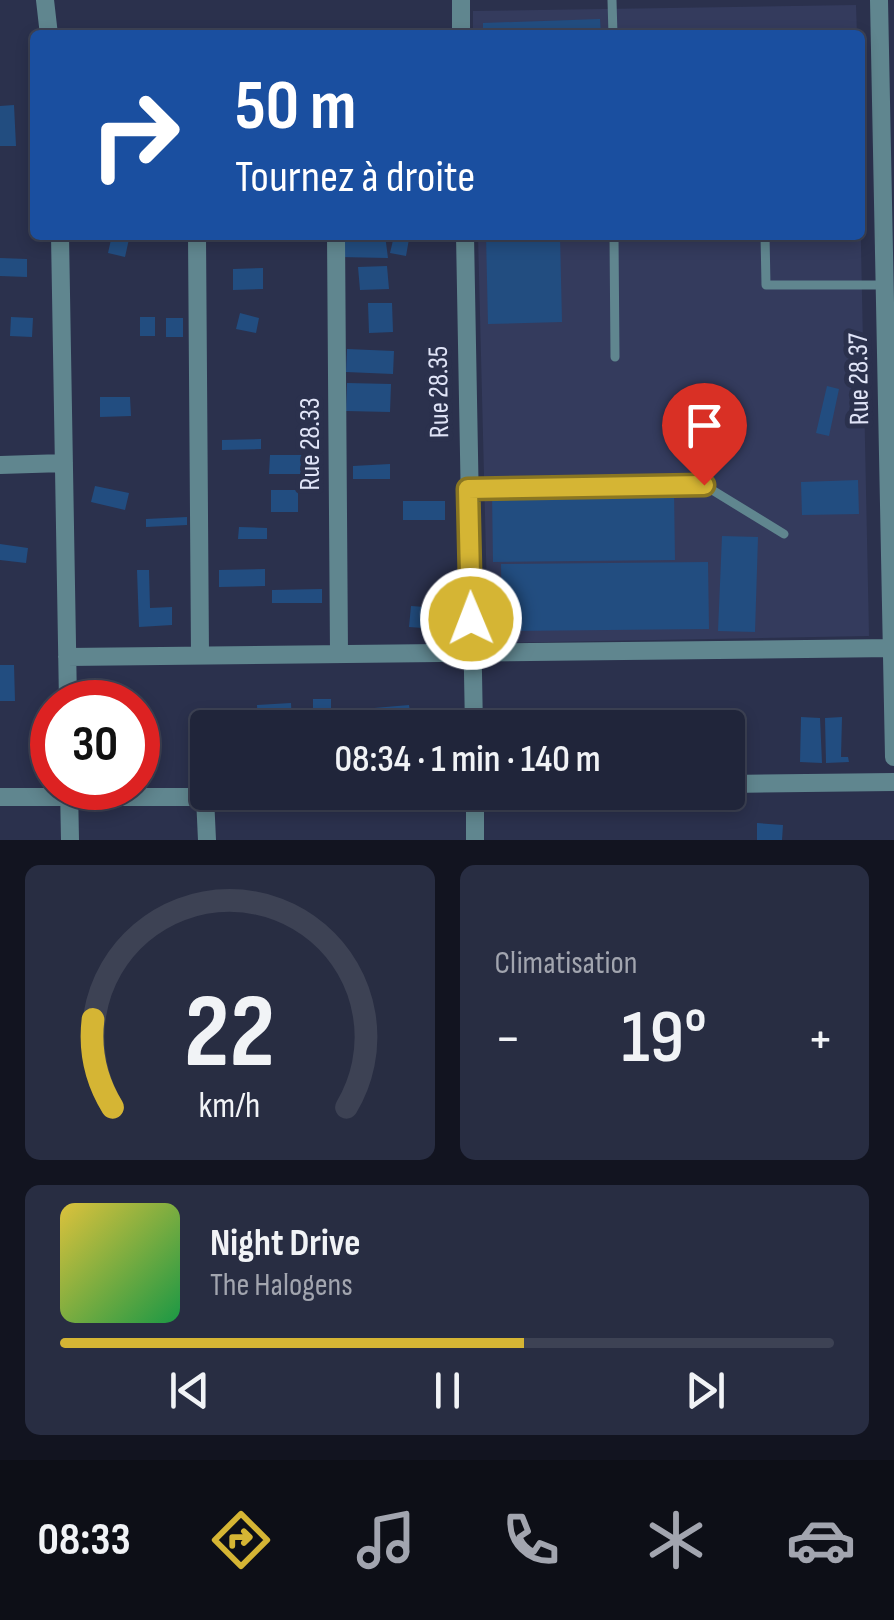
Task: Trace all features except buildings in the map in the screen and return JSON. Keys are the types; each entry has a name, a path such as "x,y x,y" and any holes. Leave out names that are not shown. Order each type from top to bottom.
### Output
{"street":[{"path":"46,0 49,30"},
{"path":"461,0 461,30"},
{"name":"Rue 28.37","path":"879,0 888,120 884,284 894,757"},
{"path":"60,240 68,680"},
{"path":"197,240 200,655"},
{"name":"Rue 28.33","path":"336,240 338,653"},
{"name":"Rue 28.35","path":"464,240 474,710"},
{"path":"0,465 64,463"},
{"path":"67,657 893,648"},
{"path":"745,784 894,782"},
{"path":"0,797 30,795"},
{"path":"160,795 190,796"},
{"path":"69,810 70,840"},
{"path":"206,810 207,840"},
{"path":"475,810 475,840"}],"lane":[{"path":"612,0 613,30"},
{"path":"614,240 615,357"},
{"path":"764,240 766,285 884,284"},
{"path":"468,489 704,485 784,534"}],"shaded area":[{"path":"856,5 857,30 473,30 473,11"},
{"path":"478,240 861,240 869,636 495,643 488,635"}],"route":[{"path":"471,619 468,489 704,485"}]}
